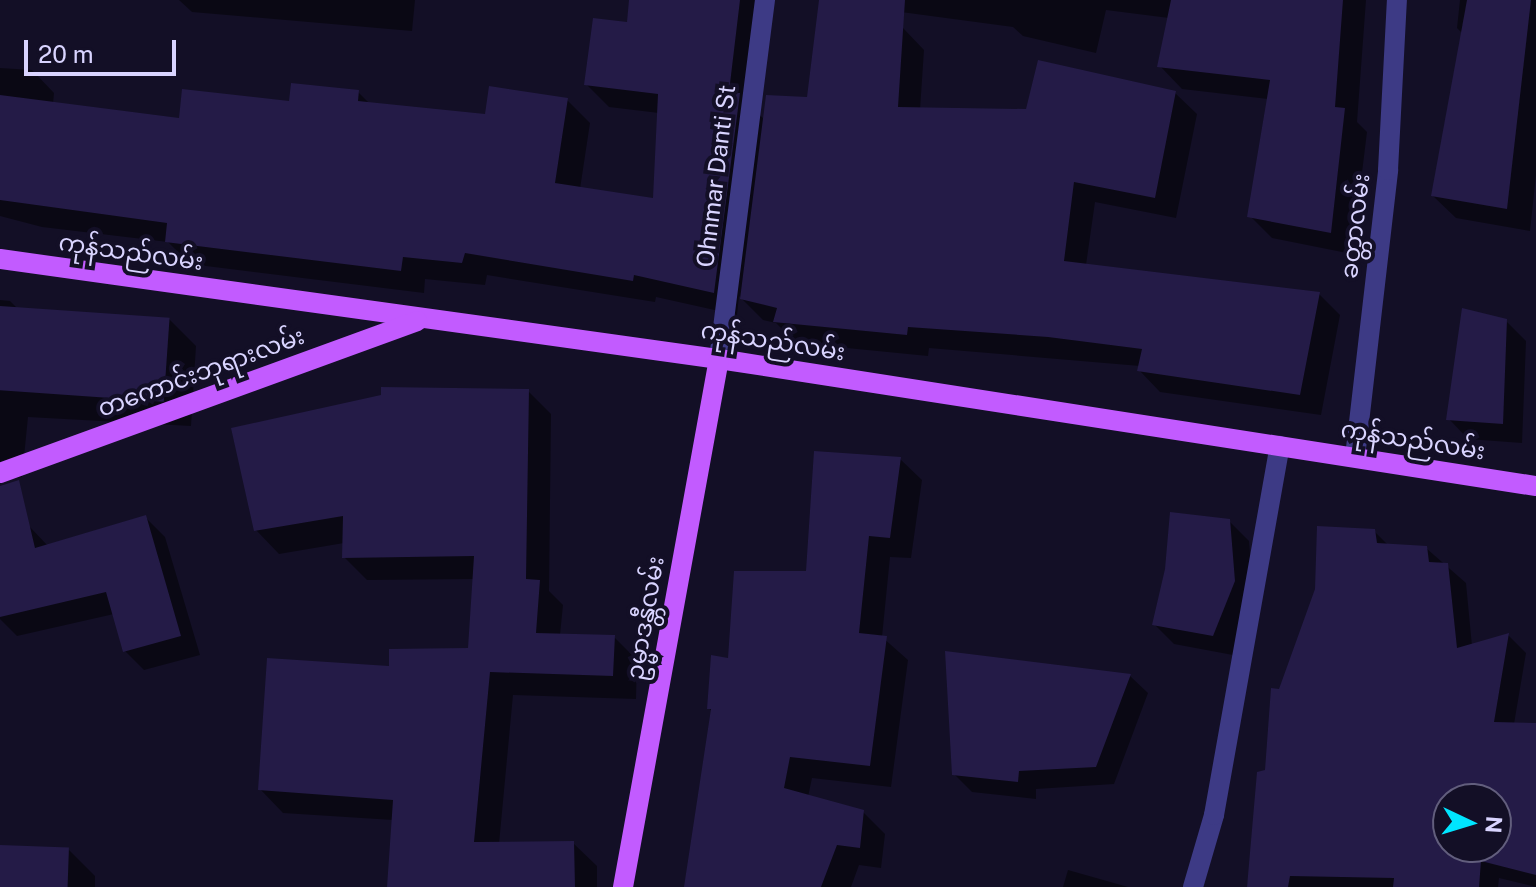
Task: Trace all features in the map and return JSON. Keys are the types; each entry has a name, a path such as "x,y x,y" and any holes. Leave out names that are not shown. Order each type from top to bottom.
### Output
{"main road":[{"name":"ကုန်သည်လမ်း","path":"0,259 420,320 719,359 1536,486"},
{"name":"တကောင်းဘုရားလမ်း","path":"0,473 420,320"},
{"name":"ဥမ္မာဒန္တီလမ်း","path":"623,887 719,359"}],"street":[{"name":"Ohnmar Danti St","path":"719,359 765,0"},
{"name":"ခတ္တာလမ်း","path":"1355,457 1388,170 1397,0"},
{"path":"1193,887 1214,815 1280,446"}],"building":[{"path":"629,0 740,0 729,92 740,93 714,293 634,275 633,281 465,253 462,263 403,257 401,271 165,242 167,223 0,200 0,95 179,118 182,89 289,101 291,83 359,90 358,101 485,114 489,86 568,98 555,183 653,198 658,94 584,85 593,18 627,22"},
{"path":"819,0 905,0 898,107 1026,109 1038,60 1176,91 1155,198 1074,182 1064,261 1320,292 1300,395 1137,371 1142,349 1048,337 908,327 907,335 773,322 777,308 740,299 766,95 807,97"},
{"path":"1171,0 1343,0 1335,107 1345,108 1331,233 1247,217 1270,80 1157,67"},
{"path":"1467,0 1531,0 1507,209 1431,196"},
{"path":"0,306 170,318 164,402 0,390"},
{"path":"1462,308 1507,319 1503,424 1446,420"},
{"path":"381,387 529,389 526,579 540,580 536,633 615,635 613,676 490,672 474,842 574,841 575,887 387,887 393,800 258,790 267,658 389,666 389,649 468,648 474,556 342,558 343,516 254,531 231,428 381,395"},
{"path":"814,451 901,457 890,538 869,536 859,633 887,636 870,766 790,757 784,788 864,810 860,848 837,845 821,887 684,887 711,709 707,709 711,655 728,658 734,571 806,571"},
{"path":"19,480 35,548 146,515 181,636 123,652 106,592 0,617 0,486"},
{"path":"1170,512 1230,519 1235,581 1213,636 1152,625 1165,569"},
{"path":"1317,526 1375,529 1377,543 1427,546 1429,562 1448,563 1457,648 1509,633 1494,722 1536,723 1536,875 1489,863 1512,863 1512,783 1432,783 1432,863 1481,863 1479,887 1393,887 1394,878 1290,876 1288,887 1247,887 1257,772 1265,770 1271,688 1279,689 1315,589"},
{"path":"945,651 1131,674 1096,767 1019,771 1018,782 952,775"},
{"path":"0,845 69,847 68,887 0,887"}]}
